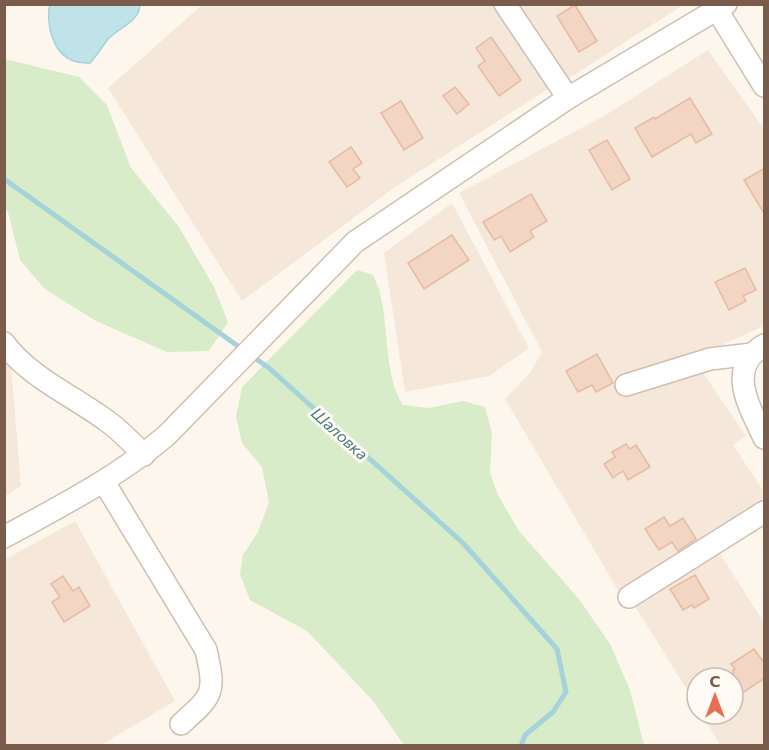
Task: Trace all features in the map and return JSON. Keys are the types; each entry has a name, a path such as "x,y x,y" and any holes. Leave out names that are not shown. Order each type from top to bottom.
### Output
{"street":[{"path":"505,4 568,98"},
{"path":"4,537 104,482 144,455 167,435 355,242 568,98 722,7 765,86"},
{"path":"4,343 28,370 109,422 144,455"},
{"path":"626,385 710,358 758,350"},
{"path":"758,350 746,365 742,381 746,399 765,438"},
{"path":"104,482 206,650 211,672 211,690 205,701 181,724"},
{"path":"629,597 765,512"}],"shaded area":[{"path":"360,4 362,7 366,4 493,4 548,89 392,189 242,301 108,88 202,5"},
{"path":"519,5 683,5 569,78"},
{"path":"708,50 764,129 764,326 722,345 620,384 624,396 699,367 746,436 733,445 764,492 764,502 619,592 505,399 530,373 542,352 459,193 604,116"},
{"path":"452,203 529,348 489,376 405,392 384,253"},
{"path":"4,357 11,365 21,486 5,496"},
{"path":"75,521 175,701 101,745 5,745 4,560"},
{"path":"719,552 764,623 764,745 720,745 708,726 745,726 745,666 685,666 685,687 635,606"}],"green space":[{"path":"5,59 79,77 107,105 131,168 179,227 214,287 228,322 209,351 167,352 96,321 45,289 20,260 8,212 5,209"},
{"path":"357,270 373,275 379,289 390,367 403,405 429,408 463,401 485,407 492,433 490,473 498,495 519,531 579,599 610,644 630,690 644,745 404,745 373,701 307,631 250,600 240,574 243,555 258,532 269,502 262,467 242,443 236,417 242,387"}],"water":[{"path":"140,4 133,20 108,39 90,63 74,61 59,50 50,29 48,14 50,5"}],"building":[{"path":"575,5 597,41 579,52 557,16"},
{"path":"491,37 521,80 499,96 478,66 485,61 476,48"},
{"path":"455,87 469,104 457,114 443,96"},
{"path":"690,98 712,134 696,143 691,134 652,157 635,128"},
{"path":"401,101 423,138 404,150 381,113"},
{"path":"607,140 630,179 612,190 589,150"},
{"path":"351,147 362,163 353,169 360,178 347,187 329,162"},
{"path":"765,168 765,215 744,180"},
{"path":"531,194 547,221 530,231 534,237 510,252 501,236 494,240 483,222"},
{"path":"452,235 469,260 424,289 408,263"},
{"path":"745,268 756,290 743,296 746,301 729,310 715,282"},
{"path":"597,354 613,383 596,392 592,385 578,392 566,371"},
{"path":"626,444 630,449 636,445 650,467 628,480 623,471 613,478 604,464 615,457 612,452"},
{"path":"664,517 670,526 683,518 696,539 678,551 672,542 659,550 645,529"},
{"path":"695,575 709,599 694,608 692,605 683,610 670,589"},
{"path":"63,576 73,591 79,587 90,606 64,622 52,602 60,597 51,584"},
{"path":"754,649 765,664 765,678 745,691 745,666 731,664"}],"waterway":[{"name":"Шаловка","path":"4,179 242,349"},
{"name":"Шаловка","path":"252,356 269,368 463,543 557,649 566,692 553,712 525,735 521,746"}]}
